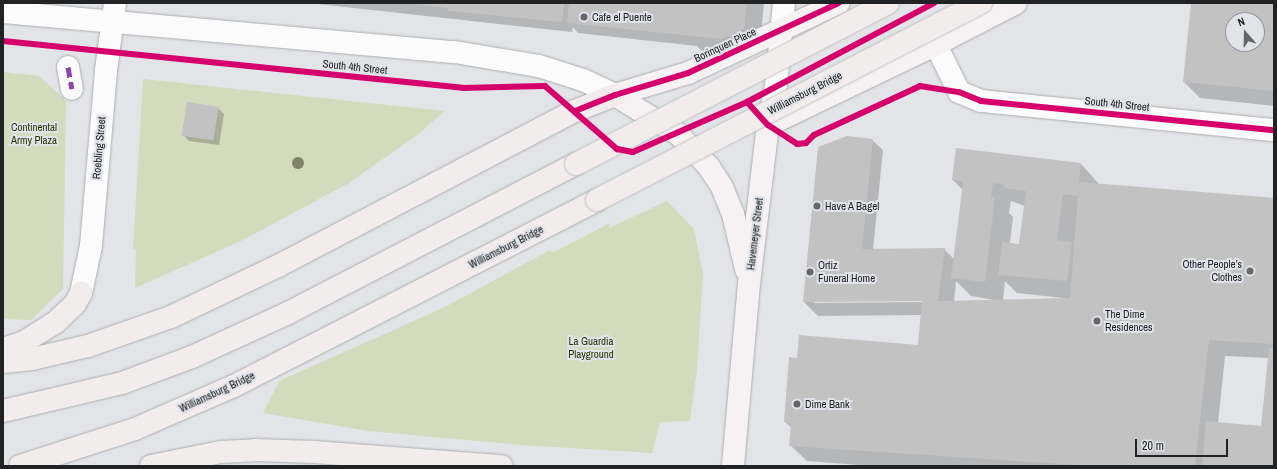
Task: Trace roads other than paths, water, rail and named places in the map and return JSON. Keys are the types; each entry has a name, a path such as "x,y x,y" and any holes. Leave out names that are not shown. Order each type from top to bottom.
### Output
{"highway":[{"path":"3,411 122,384 192,357 276,319 888,3"},
{"name":"Williamsburg Bridge","path":"20,466 135,428 234,386 981,3"},
{"path":"3,362 32,359 88,346 171,317 278,266 570,114 615,95"},
{"path":"3,349 24,342 55,323 75,304 81,293"},
{"path":"151,466 221,452 255,450 315,452 501,466"}],"main road":[{"name":"Borinquen Place","path":"615,95 688,74 839,3"},
{"path":"768,125 936,45 1016,3"},
{"path":"615,95 678,134 709,167 722,187 733,214 749,284"},
{"name":"Havemeyer Street","path":"733,466 749,284 768,125"}],"street":[{"name":"Havemeyer Street","path":"768,125 776,86 780,31 784,3"},
{"path":"3,12 113,12 483,56 563,73 615,95"},
{"name":"Roebling Street","path":"81,293 91,246 113,12"},
{"name":"South 4th Street","path":"936,45 959,92 981,101 1274,130"},
{"path":"68,67 72,89"}],"place":[{"name":"Cafe el Puente","path":"584,17"},
{"name":"Have A Bagel","path":"817,206"},
{"name":"Other People’s Clothes","path":"1250,271"},
{"name":"Ortiz Funeral Home","path":"810,272"},
{"name":"The Dime Residences","path":"1097,321"},
{"name":"Dime Bank","path":"797,404"}],"park label":[{"name":"Continental Army Plaza","path":"34,134"},
{"name":"La Guardia Playground","path":"591,348"}]}
